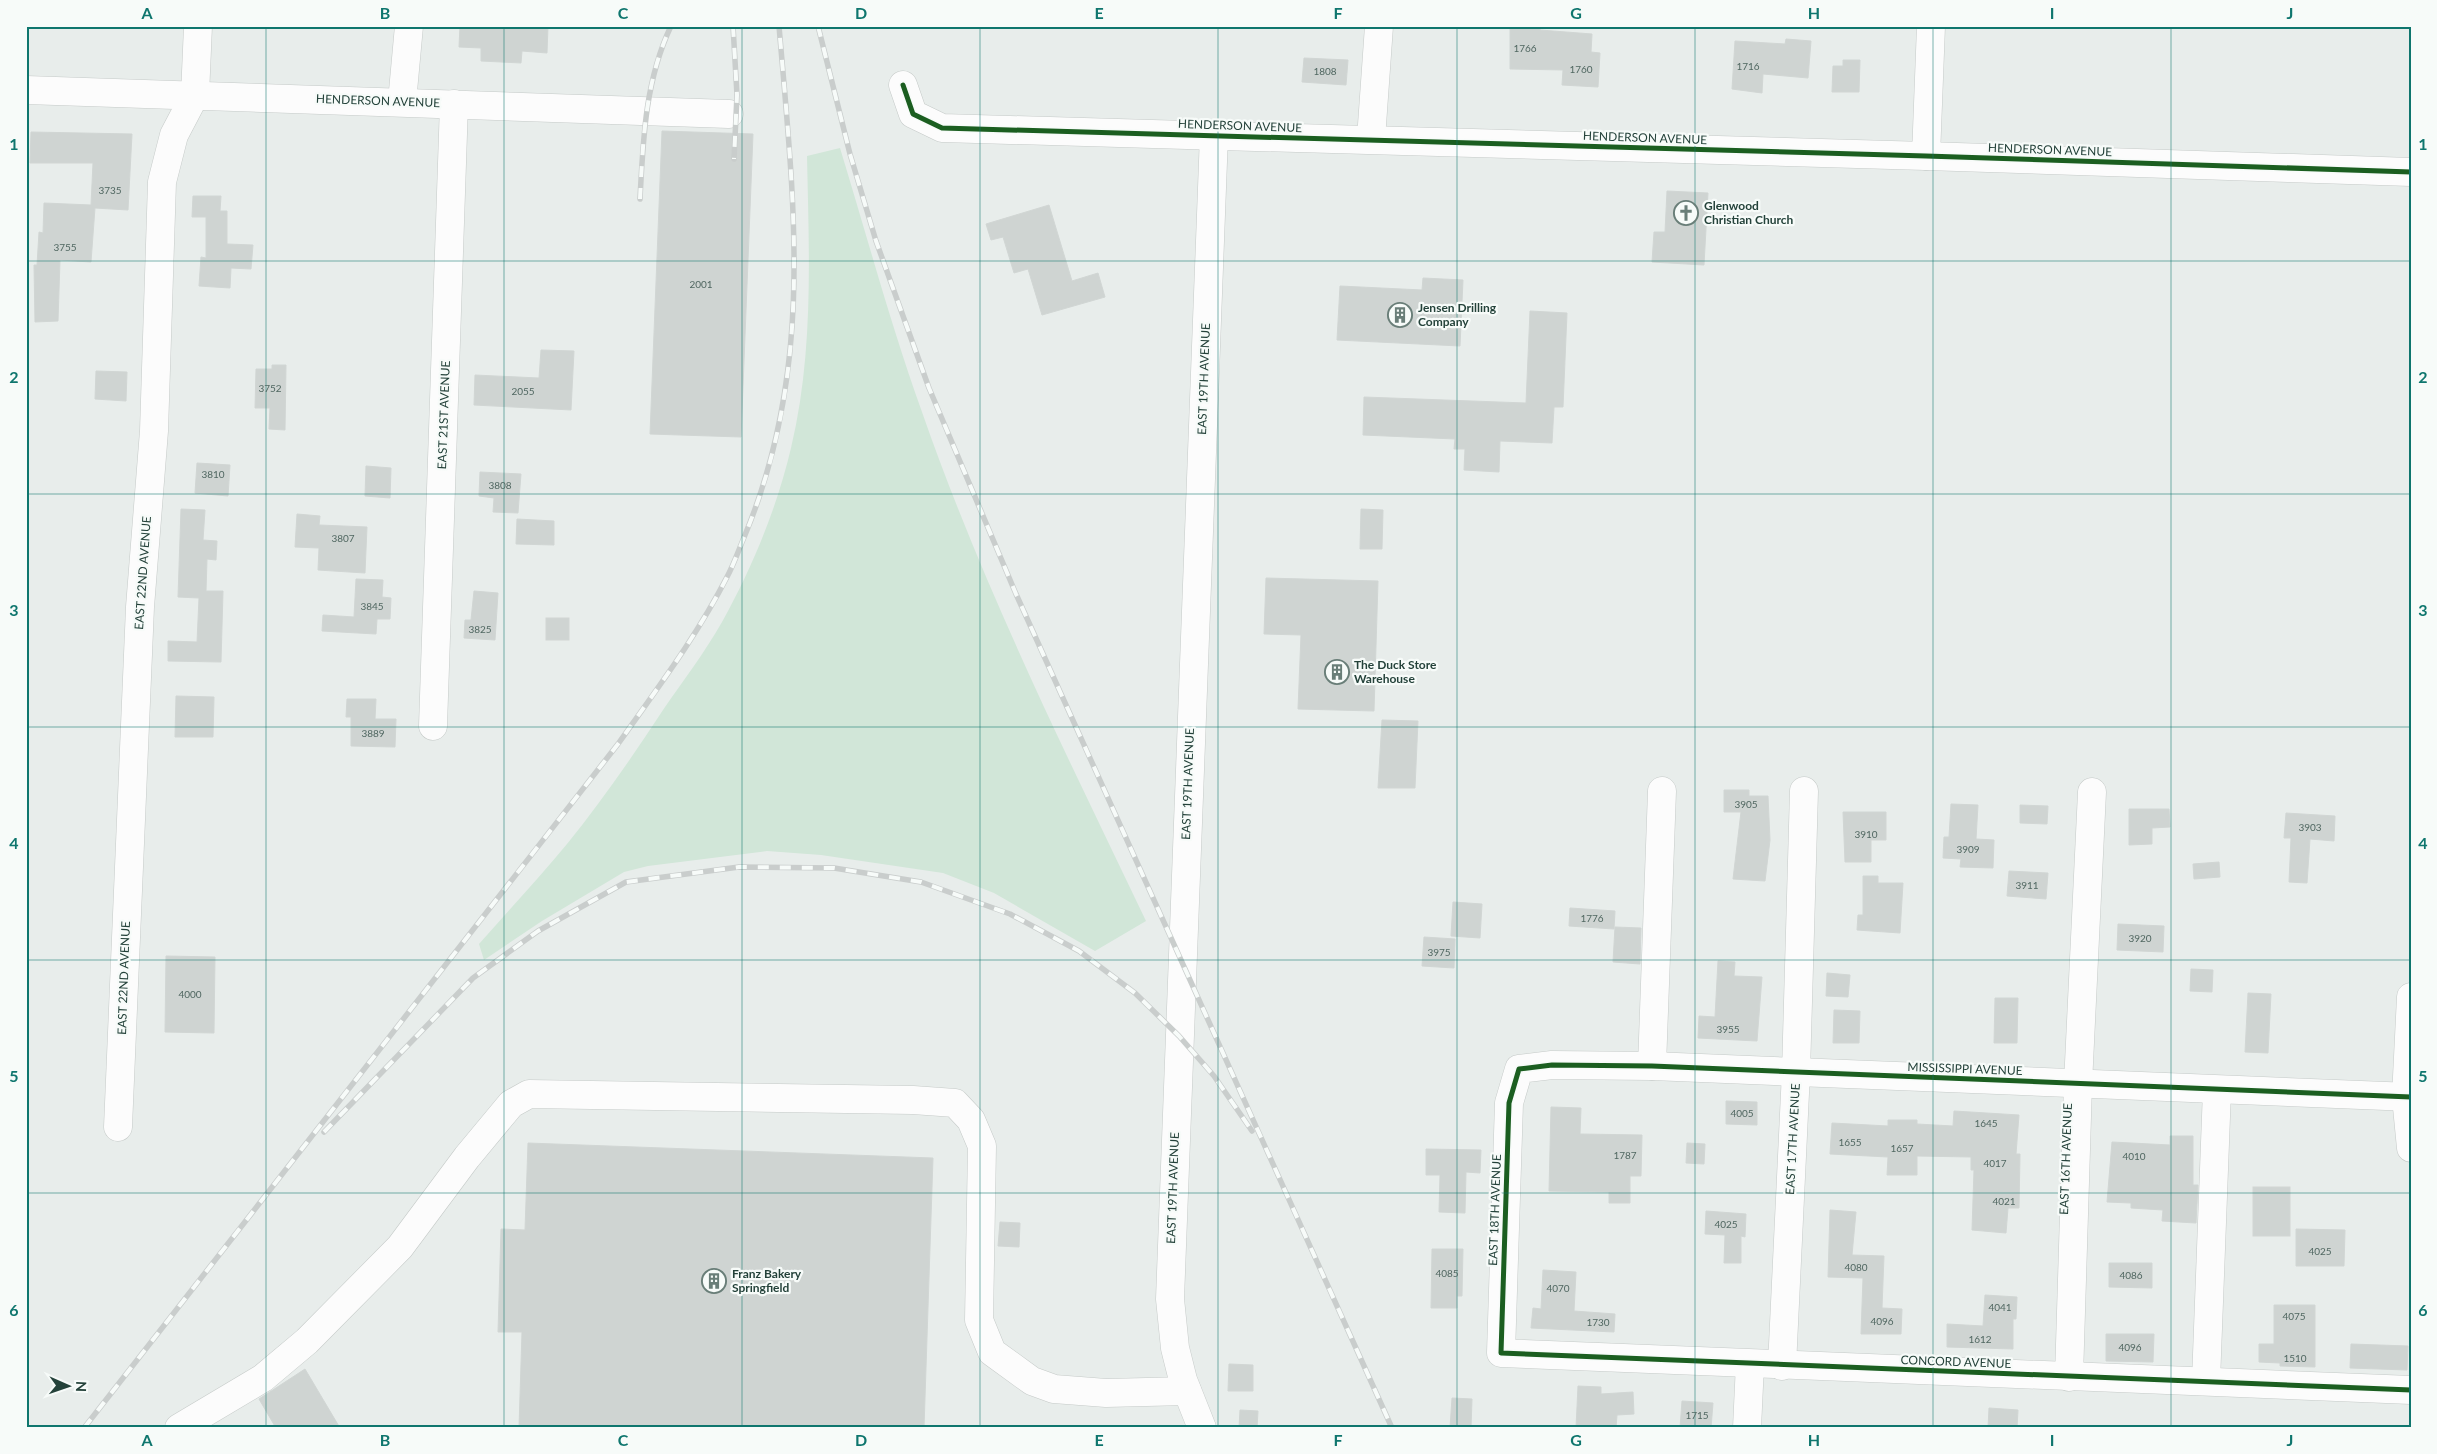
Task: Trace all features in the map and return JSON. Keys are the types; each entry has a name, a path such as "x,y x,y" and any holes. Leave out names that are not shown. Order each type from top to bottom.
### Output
{"street":[{"name":"EAST 22ND AVENUE","path":"118,1127 140,607 154,431 162,182 174,135 195,95 198,26"},
{"path":"402,102 409,26"},
{"path":"1371,139 1379,26"},
{"path":"1926,156 1931,26"},
{"name":"HENDERSON AVENUE","path":"903,85 913,114 942,128 1371,139 2411,172"},
{"name":"HENDERSON AVENUE","path":"26,90 730,114"},
{"name":"EAST 21ST AVENUE","path":"433,726 454,104"},
{"name":"EAST 19TH AVENUE","path":"1202,1428 1187,1390 1175,1348 1170,1299 1170,1258 1214,135"},
{"path":"1652,1066 1662,791"},
{"name":"EAST 17TH AVENUE","path":"1782,1366 1796,1072 1804,791"},
{"name":"EAST 16TH AVENUE","path":"2069,1377 2078,1084 2092,792"},
{"path":"2411,997 2408,1097 2411,1148"},
{"name":"MISSISSIPPI AVENUE","path":"1519,1069 1552,1065 1652,1066 2408,1097"},
{"name":"EAST 18TH AVENUE","path":"1501,1353 1509,1103 1519,1069"},
{"path":"2206,1381 2217,1090"},
{"path":"179,1428 263,1378 307,1341 400,1247 467,1157 511,1104 529,1094 913,1100 955,1103 971,1120 982,1146 979,1320 992,1352 1032,1380 1054,1389 1106,1393 1187,1390"},
{"name":"CONCORD AVENUE","path":"1501,1353 1782,1366 2411,1390"},
{"path":"1747,1428 1750,1364"}],"green space":[{"path":"840,148 900,347 922,412 971,542 1027,670 1146,921 1095,951 994,893 943,873 821,855 767,851 648,866 624,872 542,921 484,960 479,944 567,844 592,812 701,655 733,601 763,537 779,493 791,448 803,376 807,339 809,266 807,156"}],"building":[{"path":"460,26 548,26 547,53 522,51 521,63 481,61 481,48 459,47"},
{"path":"1510,26 1540,26 1540,30 1592,34 1591,52 1600,53 1598,87 1562,85 1563,70 1510,69"},
{"path":"1786,39 1811,41 1808,78 1763,74 1762,93 1732,89 1735,41 1785,44"},
{"path":"1304,58 1348,60 1346,85 1302,82"},
{"path":"1843,60 1860,60 1859,92 1832,92 1833,66 1843,66"},
{"path":"662,131 753,134 741,437 650,434"},
{"path":"31,132 132,134 128,210 95,208 91,262 60,260 58,321 35,322 34,265 37,265 39,232 43,233 44,203 91,205 93,163 30,163"},
{"name":"Glenwood Christian Church","path":"1667,191 1708,193 1704,265 1652,262 1654,232 1665,232"},
{"path":"193,196 221,196 220,211 227,211 227,244 253,245 251,269 231,268 230,288 199,286 201,257 206,258 206,217 192,217"},
{"path":"1049,205 1072,281 1098,273 1105,297 1042,315 1028,269 1014,273 1003,237 991,240 986,224"},
{"name":"Jensen Drilling Company","path":"1423,278 1463,280 1460,346 1337,340 1340,286 1422,290"},
{"path":"1530,311 1567,313 1563,407 1554,407 1552,443 1500,441 1499,472 1464,470 1465,449 1454,449 1455,439 1363,435 1364,397 1526,403"},
{"path":"541,350 574,351 571,410 474,405 475,375 539,378"},
{"path":"272,365 286,365 285,430 269,429 270,408 255,408 256,369 272,369"},
{"path":"96,371 127,372 126,401 95,399"},
{"path":"197,463 230,465 228,496 195,493"},
{"path":"366,466 391,468 390,498 365,496"},
{"path":"480,472 521,474 518,513 493,512 494,498 479,496"},
{"path":"181,509 205,510 203,540 217,541 216,560 207,559 206,591 223,591 221,662 168,661 168,641 197,642 199,598 178,597"},
{"path":"1361,509 1383,510 1382,549 1360,549"},
{"path":"297,514 320,516 319,525 367,527 365,573 318,570 319,548 295,547"},
{"path":"517,519 554,521 554,545 516,544"},
{"name":"The Duck Store Warehouse","path":"1266,578 1378,581 1374,711 1298,709 1301,635 1264,634"},
{"path":"356,579 383,580 382,597 391,598 390,619 377,619 376,634 322,631 323,615 354,617"},
{"path":"474,591 498,593 495,640 464,638 465,620 471,620"},
{"path":"546,618 569,618 569,640 546,640"},
{"path":"176,696 214,697 213,737 175,737"},
{"path":"347,699 376,699 375,719 396,719 395,747 351,746 351,717 346,717"},
{"path":"1382,720 1418,721 1415,788 1378,788"},
{"path":"1724,790 1749,790 1749,796 1768,796 1770,840 1765,881 1733,879 1741,812 1724,812"},
{"path":"1951,804 1978,805 1976,839 1994,840 1993,868 1960,867 1961,859 1943,858 1944,837 1949,837"},
{"path":"2020,805 2048,806 2047,824 2020,823"},
{"path":"2129,809 2169,809 2170,827 2152,828 2152,844 2129,845"},
{"path":"1843,812 1886,812 1886,840 1871,840 1871,862 1845,862"},
{"path":"2286,813 2335,816 2334,841 2310,839 2307,883 2289,882 2291,838 2284,838"},
{"path":"2219,862 2220,877 2194,879 2193,864"},
{"path":"2009,871 2048,873 2046,899 2007,896"},
{"path":"1863,876 1878,876 1878,883 1903,883 1900,933 1857,930 1858,915 1863,915"},
{"path":"1453,902 1482,904 1480,938 1451,936"},
{"path":"1570,908 1615,911 1614,929 1569,926"},
{"path":"2118,924 2164,926 2163,952 2117,950"},
{"path":"1615,927 1641,928 1640,964 1613,962"},
{"path":"1424,937 1455,939 1454,968 1422,966"},
{"path":"166,956 215,957 214,1033 165,1032"},
{"path":"1718,961 1735,962 1734,976 1762,977 1757,1041 1698,1038 1699,1016 1715,1017"},
{"path":"2191,969 2213,970 2212,992 2190,991"},
{"path":"1827,973 1850,975 1848,997 1826,996"},
{"path":"2248,993 2271,994 2268,1053 2245,1052"},
{"path":"1995,998 2018,998 2017,1043 1994,1043"},
{"path":"1834,1010 1860,1011 1859,1043 1833,1043"},
{"path":"1726,1101 1757,1102 1757,1125 1726,1124"},
{"path":"1551,1107 1581,1108 1580,1134 1642,1135 1641,1176 1630,1176 1630,1203 1609,1203 1609,1192 1549,1191"},
{"path":"1954,1111 2019,1115 2016,1154 2020,1154 2019,1208 2008,1208 2006,1233 1972,1230 1974,1170 1971,1170 1971,1157 1917,1156 1917,1175 1887,1175 1888,1157 1830,1154 1832,1123 1888,1126 1888,1120 1917,1120 1917,1124 1953,1126"},
{"path":"2170,1136 2193,1136 2193,1185 2198,1185 2196,1223 2162,1221 2163,1210 2131,1208 2131,1203 2107,1202 2112,1142 2170,1145"},
{"name":"Franz Bakery Springfield","path":"528,1143 933,1158 924,1428 519,1428 522,1332 498,1332 501,1229 525,1230"},
{"path":"1687,1143 1705,1144 1704,1164 1686,1163"},
{"path":"1426,1149 1481,1150 1480,1173 1466,1172 1465,1213 1439,1212 1440,1175 1426,1175"},
{"path":"2253,1187 2290,1187 2290,1236 2253,1236"},
{"path":"1830,1210 1856,1212 1852,1255 1884,1256 1882,1308 1902,1309 1901,1334 1861,1334 1863,1278 1828,1277"},
{"path":"1706,1211 1746,1214 1745,1237 1741,1236 1741,1263 1724,1263 1725,1235 1705,1234"},
{"path":"1000,1222 1020,1223 1019,1247 998,1246"},
{"path":"2296,1229 2345,1230 2344,1266 2296,1266"},
{"path":"1432,1249 1463,1249 1462,1296 1457,1296 1457,1308 1431,1308"},
{"path":"2109,1263 2152,1263 2152,1288 2109,1287"},
{"path":"1543,1270 1576,1272 1574,1311 1615,1314 1614,1332 1531,1328 1533,1308 1541,1309"},
{"path":"1985,1295 2017,1297 2016,1319 2013,1319 2013,1349 1947,1347 1947,1324 1983,1326"},
{"path":"2274,1305 2315,1305 2315,1367 2280,1366 2280,1363 2259,1362 2259,1344 2274,1344"},
{"path":"2106,1334 2154,1334 2153,1362 2106,1361"},
{"path":"2351,1344 2408,1346 2407,1370 2350,1368"},
{"path":"1229,1364 1253,1365 1253,1391 1228,1391"},
{"path":"305,1369 340,1428 276,1428 259,1399"},
{"path":"1578,1386 1601,1387 1601,1394 1633,1392 1634,1414 1617,1415 1616,1428 1576,1428"},
{"path":"1452,1398 1472,1399 1471,1428 1450,1428"},
{"path":"1682,1401 1713,1403 1711,1428 1680,1428"},
{"path":"1989,1408 2018,1410 2017,1428 1988,1428"},
{"path":"1240,1410 1258,1411 1257,1428 1239,1428"}],"railway":[{"path":"640,199 647,111 656,68 671,26"},
{"path":"733,26 737,95 734,159"},
{"path":"84,1428 618,744 689,642 730,572 767,472 782,409 790,346 794,284 793,220 790,156 779,26"},
{"path":"818,26 850,154 876,241 929,388 1016,594 1392,1428"},
{"path":"324,1132 473,978 538,931 626,882 739,867 834,868 921,882 1010,914 1079,951 1135,993 1179,1036 1214,1076 1252,1131"}],"cycle path":[{"path":"903,85 913,114 942,128 2411,172"},
{"path":"2411,1097 1652,1066 1552,1065 1519,1069 1509,1103 1501,1353 2411,1390"}],"place":[{"name":"Glenwood Christian Church","path":"1686,213"},
{"name":"Jensen Drilling Company","path":"1400,315"},
{"name":"The Duck Store Warehouse","path":"1337,672"},
{"name":"Franz Bakery Springfield","path":"714,1281"}]}
